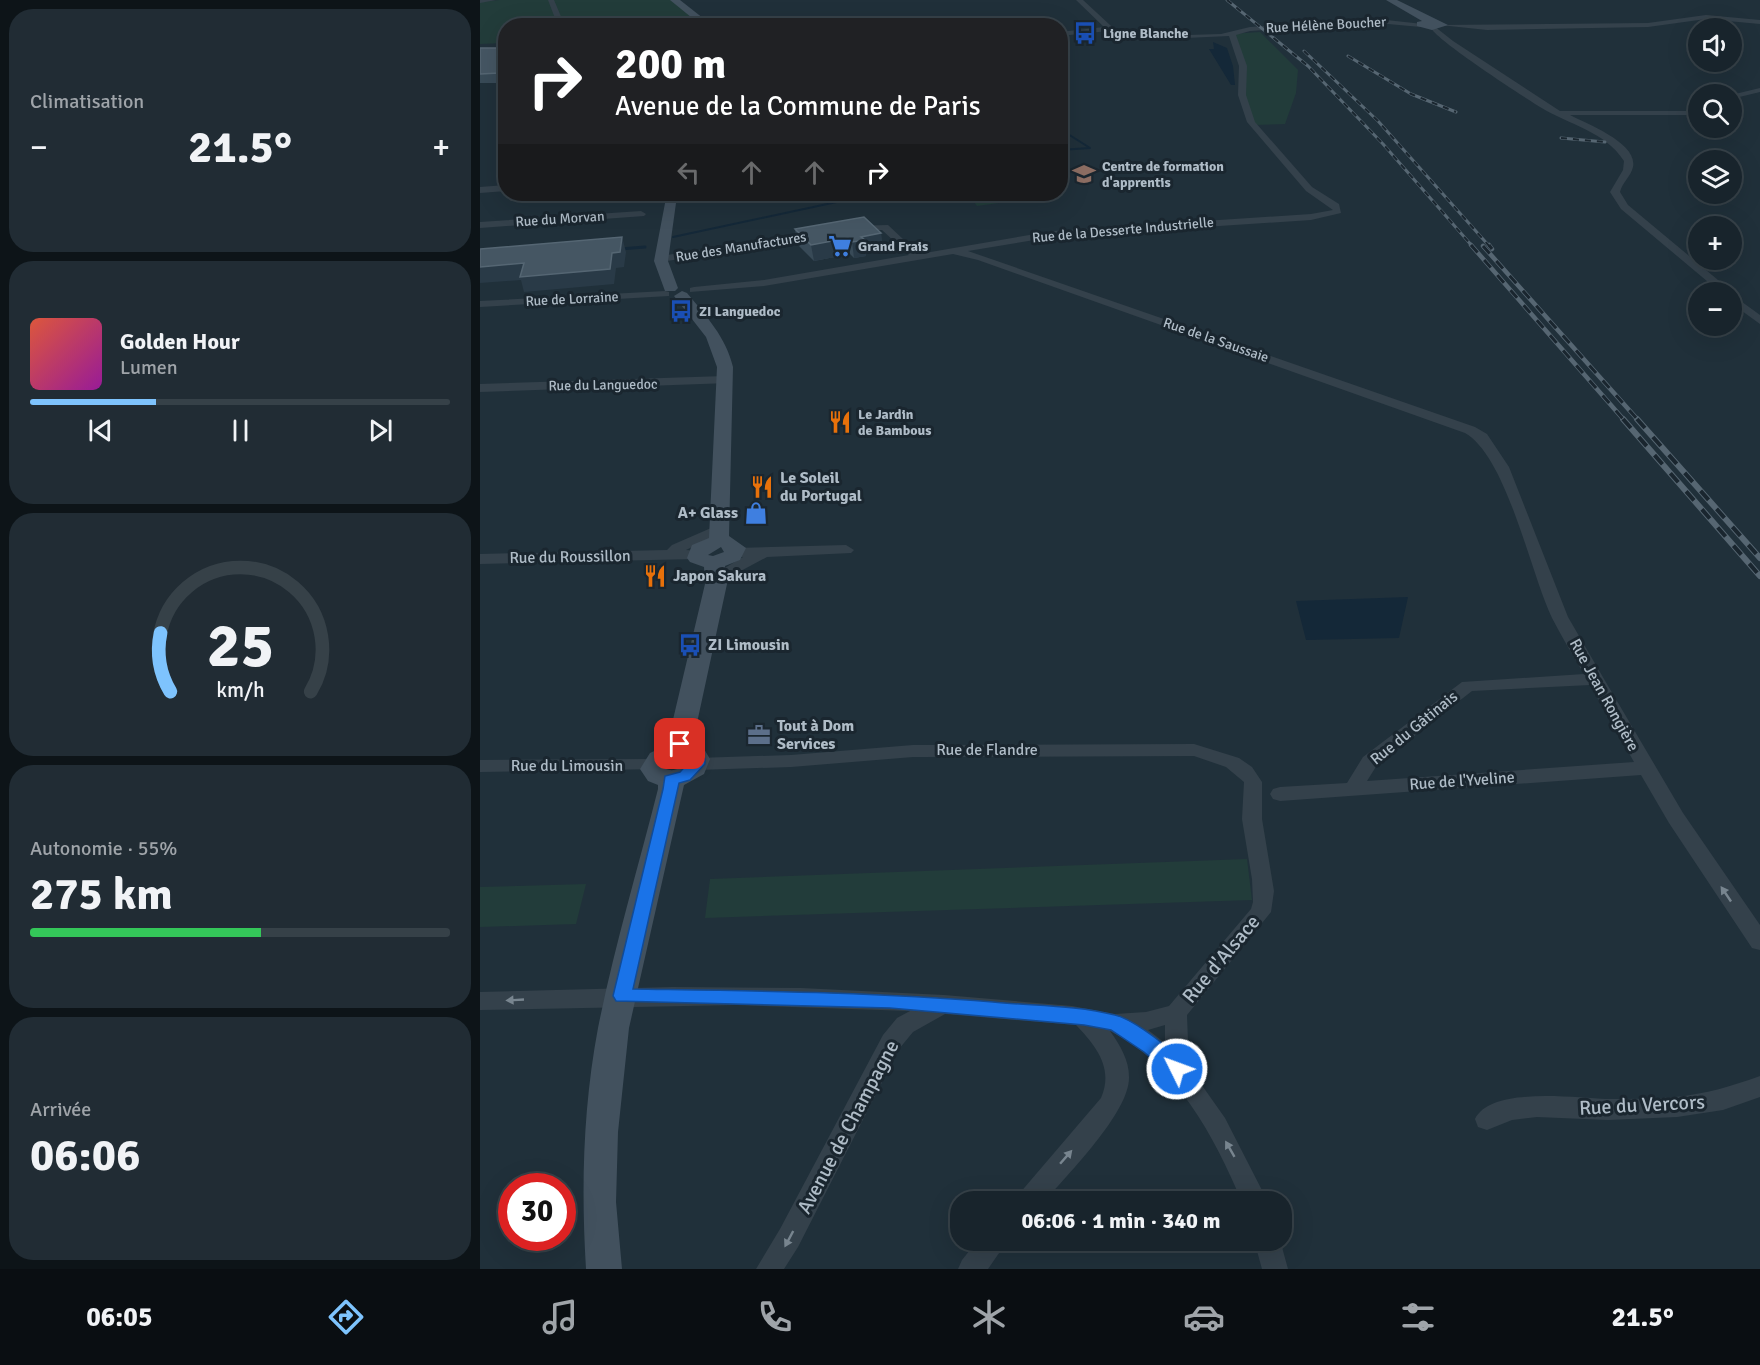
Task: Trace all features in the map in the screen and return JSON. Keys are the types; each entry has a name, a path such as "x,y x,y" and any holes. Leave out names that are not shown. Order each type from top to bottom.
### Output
{"street":[{"path":"480,1 493,0"},
{"path":"551,0 559,18"},
{"path":"674,0 698,18"},
{"path":"1079,0 1108,29"},
{"path":"1390,0 1426,17 1428,24 1450,43 1556,113 1605,136 1622,150 1629,161 1628,170 1617,185 1617,198 1624,207 1714,282"},
{"path":"1428,24 1487,28 1648,25 1706,17 1760,22"},
{"name":"Rue Hélène Boucher","path":"1108,29 1121,39 1232,34 1246,30 1322,24 1386,21 1428,24"},
{"path":"1068,33 1108,29"},
{"name":"Rue de la Desserte Industrielle","path":"680,291 764,283 1053,234 1320,217 1336,212 1336,206 1311,191 1284,163 1251,122 1242,95 1243,66 1232,34"},
{"path":"1742,94 1760,90"},
{"path":"1556,113 1688,113"},
{"path":"480,192 498,191"},
{"path":"667,201 663,266 707,324 720,345 725,366 724,541"},
{"name":"Rue du Morvan","path":"480,225 641,214"},
{"name":"Rue des Manufactures","path":"663,266 837,231 884,227 917,257"},
{"name":"Rue de la Saussaie","path":"954,251 982,258 1260,355 1477,434"},
{"name":"Rue de Lorraine","path":"480,304 680,291"},
{"path":"1742,306 1760,321"},
{"name":"Rue du Languedoc","path":"480,388 725,380"},
{"name":"Rue Jean Rongière","path":"1477,434 1486,442 1502,467 1560,617 1594,679 1676,818 1760,942"},
{"path":"604,1269 599,1202 601,1132 614,1028 708,623 709,565 704,546 724,541"},
{"path":"672,554 677,548 724,541 765,552"},
{"path":"709,565 765,552 846,550"},
{"name":"Rue du Roussillon","path":"480,559 672,554 709,565"},
{"name":"Rue du Gâtinais","path":"1353,789 1370,761 1468,686 1594,679"},
{"name":"Rue de Flandre","path":"675,765 791,761 923,750 1194,750 1216,755 1245,772 1253,782 1252,796"},
{"name":"Rue du Limousin","path":"480,766 675,765"},
{"name":"Rue de l'Yveline","path":"1280,794 1645,768"},
{"name":"Rue d'Alsace","path":"1115,1023 1154,1020 1176,1013 1261,912 1264,897 1252,820 1252,796"},
{"path":"480,1001 622,996 945,1004 1115,1023 1151,1046 1177,1069 1216,1125 1250,1191"},
{"name":"Avenue de Champagne","path":"770,1269 789,1238 891,1042 905,1025 945,1004"},
{"name":"Rue d'Alsace","path":"1176,1013 1177,1069"},
{"path":"1037,1191 1110,1105 1117,1088 1118,1070 1114,1054 1084,1018"},
{"name":"Rue du Vercors","path":"1487,1119 1514,1107 1535,1105 1614,1110 1703,1103 1729,1099 1760,1086"},
{"path":"970,1269 986,1251"},
{"path":"1271,1251 1275,1269"}],"green space":[{"path":"499,0 673,0 697,18 498,18 498,43 480,44 480,2"},
{"path":"1260,32 1298,70 1296,93 1285,124 1253,125 1242,101 1242,66 1231,34"},
{"path":"973,201 1013,201 977,206"},
{"path":"1247,859 1252,900 705,918 710,879"},
{"path":"586,884 576,924 480,927 480,887"}],"water":[{"path":"1213,42 1227,48 1233,66 1235,85 1231,85 1209,49 1214,49"},
{"path":"1408,597 1399,638 1306,640 1296,601"}],"building":[{"path":"480,48 498,48 498,73 480,74"},
{"path":"864,217 881,233 861,237 865,240 852,242 848,238 811,245 795,229"},
{"path":"622,237 620,252 612,253 610,269 520,277 524,263 480,267 480,249"}],"waterway":[{"path":"1068,134 1090,148 1068,149"},
{"path":"673,237 841,201"},
{"path":"620,249 645,247"}],"railway":[{"path":"1227,0 1308,66 1383,144 1473,247"},
{"path":"1304,51 1378,121 1490,247"},
{"path":"1348,56 1411,94 1456,112"},
{"path":"1561,138 1605,142"},
{"path":"1471,245 1624,420"},
{"path":"1489,245 1492,249"},
{"path":"1483,246 1638,420"},
{"path":"1623,419 1760,576"},
{"path":"1637,419 1760,558"}],"place":[{"name":"Ligne Blanche","path":"1085,33"},
{"name":"Centre de formation d'apprentis","path":"1084,174"},
{"name":"Grand Frais","path":"840,246"},
{"name":"ZI Languedoc","path":"681,311"},
{"name":"Le Jardin de Bambous","path":"840,422"},
{"name":"Le Soleil du Portugal","path":"762,487"},
{"name":"A+ Glass","path":"756,513"},
{"name":"Japon Sakura","path":"655,576"},
{"name":"ZI Limousin","path":"690,645"},
{"name":"Tout à Dom Services","path":"759,735"}],"route":[{"path":"680,744 678,751 695,755 697,764 685,776 671,779 671,789 622,996 890,1000 1084,1018 1115,1023 1151,1046 1177,1069"}]}
